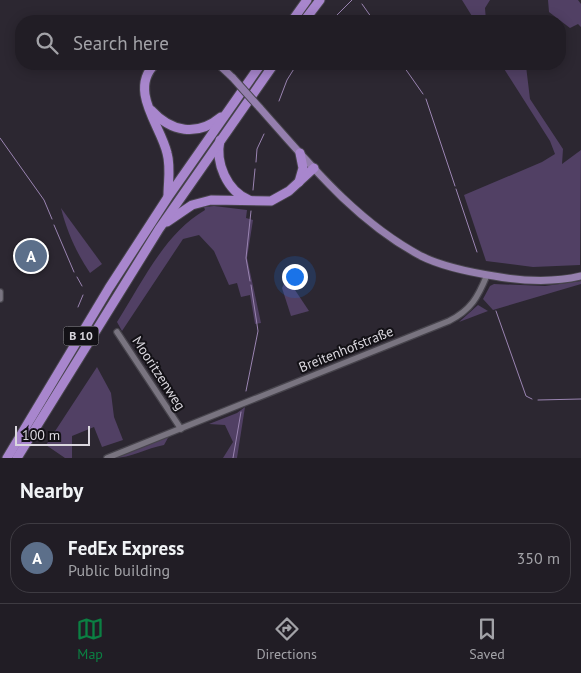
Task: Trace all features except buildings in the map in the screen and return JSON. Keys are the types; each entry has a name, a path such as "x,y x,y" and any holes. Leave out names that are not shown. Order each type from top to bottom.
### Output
{"highway":[{"path":"296,15 307,0"},
{"path":"309,15 320,0"},
{"path":"151,70 146,78 144,90 148,107 164,142 168,156 168,197"},
{"name":"B 10","path":"7,458 109,288 168,197 257,70"},
{"name":"B 10","path":"17,458 159,228 270,70"},
{"path":"148,107 168,125 183,130 207,127 231,106"},
{"path":"221,137 219,158 222,172 232,188 244,198 254,202"},
{"path":"299,182 302,168 300,153"},
{"path":"159,228 192,205 211,200 227,199 254,202 276,199 314,168"}],"main road":[{"path":"224,70 348,204 382,230 420,255 456,268 487,275 541,281 581,276"}],"street":[{"name":"Breitenhofstraße","path":"107,458 455,319 477,300 487,275"},
{"path":"0,292 0,300"},
{"name":"Mooritzenweg","path":"117,332 181,429"}],"shaded area":[{"path":"462,0 490,0 485,8 486,15 471,15"},
{"path":"548,0 578,0 581,4 581,27 578,24 570,28 566,25 566,15 553,15 549,12"},
{"path":"505,70 526,70 530,99 563,149 562,164 581,150 580,265 533,267 486,261 464,195 542,162 555,154 550,141"},
{"path":"214,206 247,210 246,218 253,220 247,258 261,323 255,324 250,295 241,297 237,283 229,285 214,251 199,235 183,239 122,331 117,322 155,260 177,232 205,210 204,207"},
{"path":"61,208 102,264 90,273 72,242"},
{"path":"287,278 309,311 291,316 282,288"},
{"path":"581,281 581,284 493,310 483,299 490,286 494,284 545,286"},
{"path":"478,305 488,311 459,322"},
{"path":"97,367 111,393 114,417 123,440 102,447 94,427 72,436 72,458 65,458 46,445"},
{"path":"245,407 237,458 223,458 233,442 225,425 209,424 237,413"},
{"path":"169,436 164,445 114,458"}],"waterway":[{"path":"337,15 352,0"},
{"path":"362,4 370,15"},
{"path":"279,101 287,80 293,70"},
{"path":"406,70 423,94"},
{"path":"426,99 455,186"},
{"path":"256,162 257,149 264,134"},
{"path":"0,138 44,200 52,219"},
{"path":"253,190 255,169"},
{"path":"456,189 477,252"},
{"path":"250,281 246,258 251,211"},
{"path":"54,225 74,272"},
{"path":"77,277 82,286"},
{"path":"246,391 258,331 251,285"},
{"path":"78,307 83,295"},
{"path":"496,311 526,396 532,399"},
{"path":"538,400 581,399"},
{"path":"233,458 241,412"}],"place":[{"name":"FedEx Express","path":"31,256"}]}
